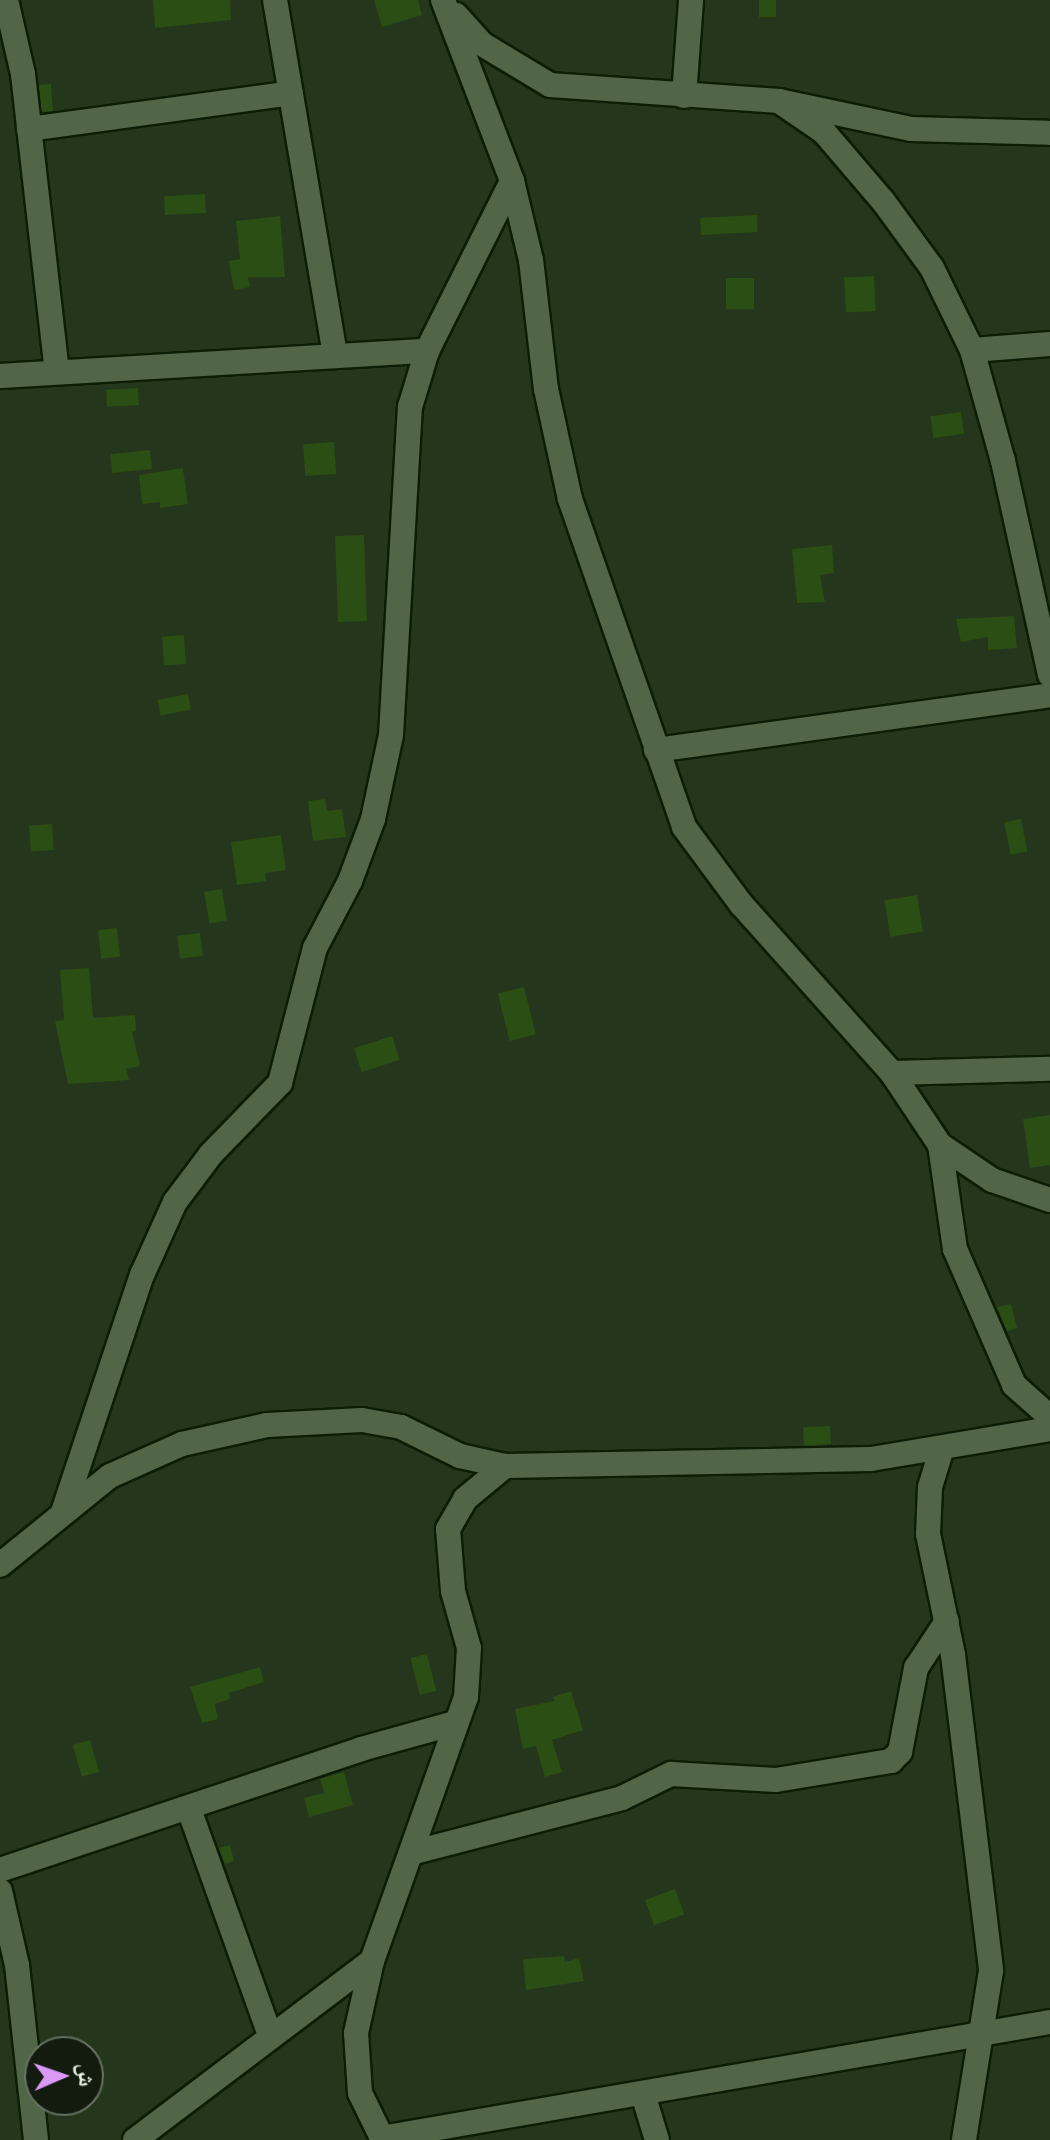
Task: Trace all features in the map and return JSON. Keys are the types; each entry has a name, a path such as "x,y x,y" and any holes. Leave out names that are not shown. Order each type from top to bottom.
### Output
{"street":[{"path":"6,0 12,76 29,129 57,372"},
{"path":"275,0 335,356"},
{"path":"684,96 691,0"},
{"path":"445,2 482,44 550,85 779,101 911,129 1050,133"},
{"path":"445,2 512,181 531,260 546,389 570,499 684,827 741,904 892,1073 940,1145 992,1180 1050,1200"},
{"path":"29,129 291,93"},
{"path":"779,101 824,132 883,201 932,268 972,350 1003,461 1050,675"},
{"path":"63,1512 142,1275 175,1202 211,1154 280,1083 315,948 350,881 373,819 391,735 410,407 427,351 512,181"},
{"path":"972,350 1050,344"},
{"path":"0,376 427,351"},
{"path":"656,750 1050,695"},
{"path":"892,1073 1050,1069"},
{"path":"940,1145 955,1249 1014,1385 1050,1417"},
{"path":"0,1565 110,1476 182,1444 267,1425 362,1420 401,1427 460,1456 505,1466 871,1459 1050,1429"},
{"path":"942,1448 930,1487 928,1534 947,1621 989,1929 991,1971 964,2140"},
{"path":"505,1466 465,1499 448,1529 453,1591 469,1648 466,1697 372,1961 356,2033 355,2069 360,2093 382,2139 982,2038 1050,2022"},
{"path":"411,1853 622,1798 671,1774 768,1780 891,1761 900,1752 916,1668 947,1621"},
{"path":"0,1870 361,1749 455,1723"},
{"path":"189,1809 270,2035"},
{"path":"0,1891 21,1995 36,2140"},
{"path":"135,2140 270,2035 372,1961"},
{"path":"643,2094 657,2140"}],"building":[{"path":"153,0 230,0 231,20 155,28"},
{"path":"374,0 418,0 422,15 382,27"},
{"path":"759,0 776,0 776,17 759,17"},
{"path":"51,84 53,111 41,112 39,85"},
{"path":"205,194 206,213 165,215 164,196"},
{"path":"757,215 758,232 701,235 700,218"},
{"path":"280,216 285,277 248,277 250,287 234,290 229,261 240,259 236,221"},
{"path":"874,276 876,311 846,313 844,278"},
{"path":"726,278 754,278 754,309 726,309"},
{"path":"138,388 139,405 107,407 106,390"},
{"path":"961,412 964,434 933,438 930,416"},
{"path":"334,442 336,474 305,476 303,444"},
{"path":"150,450 152,469 112,473 110,454"},
{"path":"183,468 188,504 160,508 160,502 142,504 139,475"},
{"path":"364,535 367,621 338,622 335,536"},
{"path":"832,545 834,573 820,575 825,602 797,603 792,549"},
{"path":"1014,616 1017,648 988,650 988,637 961,642 956,619"},
{"path":"184,635 186,664 164,665 162,637"},
{"path":"188,694 191,710 161,716 158,700"},
{"path":"325,799 327,811 342,809 346,837 313,841 308,801"},
{"path":"1021,819 1027,851 1011,855 1004,822"},
{"path":"52,824 54,850 31,852 29,826"},
{"path":"281,835 286,870 265,873 266,881 237,885 231,842"},
{"path":"222,889 227,921 209,923 204,892"},
{"path":"917,895 923,932 890,937 884,900"},
{"path":"117,928 120,957 101,959 98,930"},
{"path":"200,933 203,956 180,959 177,936"},
{"path":"89,968 93,1018 135,1015 136,1031 132,1032 140,1066 126,1069 129,1080 68,1084 55,1021 64,1020 60,970"},
{"path":"524,987 536,1035 510,1041 498,994"},
{"path":"392,1036 400,1060 362,1072 354,1048"},
{"path":"1050,1115 1050,1165 1030,1168 1023,1119"},
{"path":"1011,1304 1017,1328 1007,1331 997,1307"},
{"path":"830,1426 831,1444 804,1445 803,1427"},
{"path":"427,1654 436,1691 420,1695 411,1658"},
{"path":"260,1667 264,1682 229,1693 230,1699 215,1704 218,1719 202,1723 190,1687"},
{"path":"571,1691 583,1730 552,1740 562,1772 545,1777 536,1746 523,1749 515,1709 554,1701 553,1697"},
{"path":"90,1740 99,1772 82,1777 73,1745"},
{"path":"344,1772 353,1805 309,1817 304,1798 324,1793 320,1779"},
{"path":"230,1845 234,1861 225,1864 219,1848"},
{"path":"675,1889 684,1914 654,1925 645,1900"},
{"path":"564,1956 565,1962 579,1958 584,1981 526,1990 523,1959"}]}
